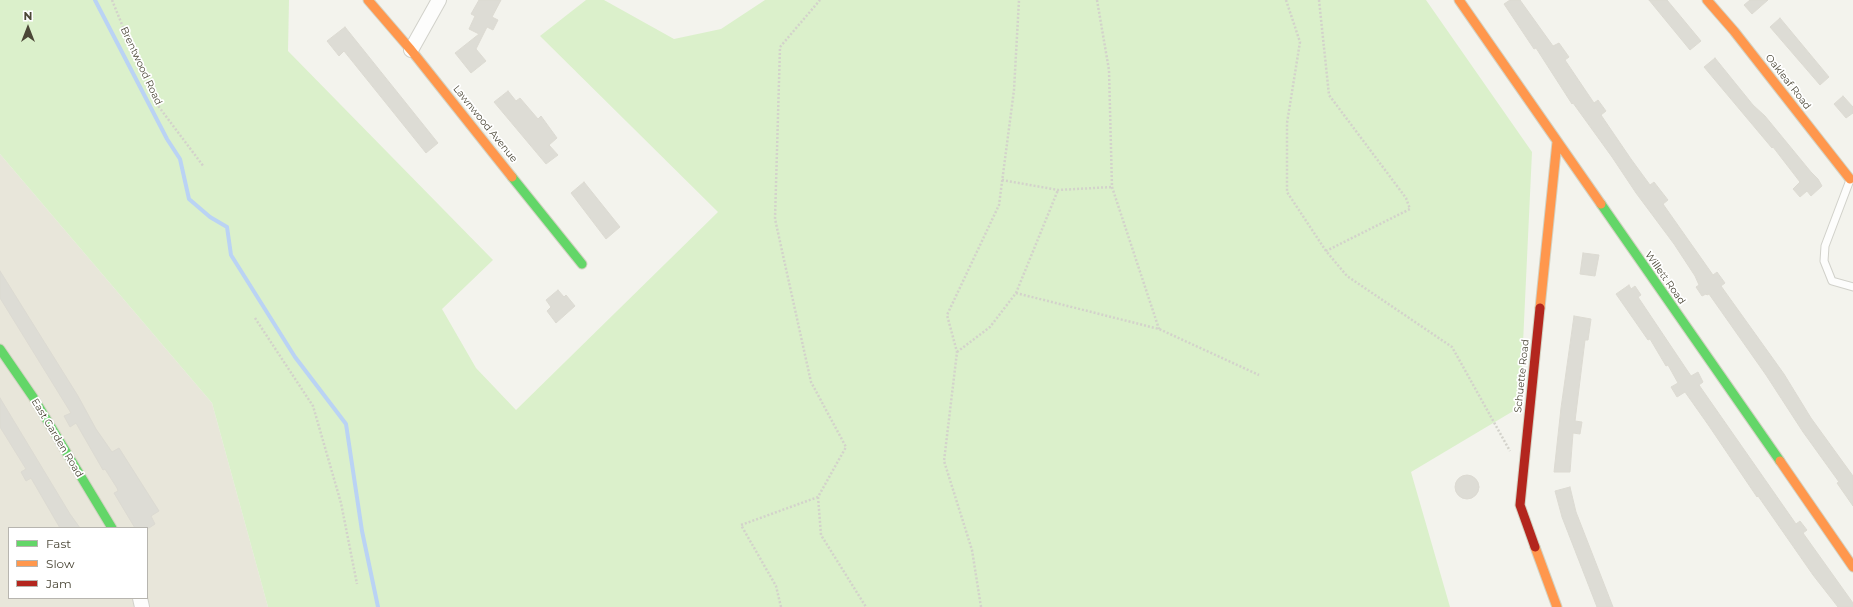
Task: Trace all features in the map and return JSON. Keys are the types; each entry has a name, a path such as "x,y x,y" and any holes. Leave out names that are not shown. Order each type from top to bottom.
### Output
{"street":[{"name":"Lawnwood Avenue","path":"368,0 411,50 582,264"},
{"path":"411,50 439,0"},
{"name":"Willett Road","path":"1460,0 1853,567"},
{"name":"Oakleaf Road","path":"1707,0 1852,176"},
{"name":"Schuette Road","path":"1557,142 1520,505 1557,607"},
{"name":"East Garden Road","path":"0,349 33,397 111,527"}],"lane":[{"path":"1852,176 1824,246 1824,261 1832,281 1853,287"}],"path":[{"name":"Brentwood Road","path":"112,0 140,69 160,107 204,167"},
{"path":"820,0 780,47 775,219 810,382 846,448 818,497 821,535 866,607"},
{"path":"982,607 972,550 944,461 956,352 947,315 999,205 1014,90 1019,0"},
{"path":"1097,0 1109,70 1112,187 1159,329"},
{"path":"1286,0 1300,42 1287,123 1287,192 1326,251 1347,276 1452,347 1512,455"},
{"path":"1319,0 1329,95 1406,198 1410,209 1326,251"},
{"path":"1002,180 1058,190 1112,187"},
{"path":"956,352 990,327 1016,293 1058,190"},
{"path":"1016,293 1159,329 1259,375"},
{"path":"255,318 313,406 341,503 357,584"},
{"path":"781,607 776,586 741,525 818,497"}],"shaded area":[{"path":"0,154 212,403 268,607 0,607"}],"green space":[{"path":"0,0 289,0 288,51 493,260 442,309 476,368 516,410 718,212 540,36 586,0 604,0 674,39 721,29 765,0 1426,0 1532,152 1520,407 1411,472 1450,607 268,607 212,403 0,154"}],"building":[{"path":"479,0 501,0 492,17 498,20 493,30 487,27 476,49 486,61 471,73 455,53 479,34 469,29 475,16 471,14"},
{"path":"1510,0 1520,0 1553,46 1559,43 1569,57 1565,60 1594,103 1598,100 1606,111 1601,115 1631,159 1650,185 1654,182 1668,200 1663,204 1713,275 1717,272 1725,283 1721,286 1784,374 1811,418 1853,476 1853,506 1837,483 1839,482 1803,432 1766,375 1709,294 1702,296 1696,287 1699,285 1695,276 1674,244 1573,103 1572,104 1536,48 1534,49 1504,4"},
{"path":"1649,0 1667,0 1701,41 1690,50"},
{"path":"1750,0 1768,0 1752,14 1744,5"},
{"path":"1780,18 1829,77 1820,85 1770,27"},
{"path":"345,27 438,143 426,153 344,51 339,56 327,41"},
{"path":"1715,58 1753,105 1765,116 1818,179 1822,186 1811,196 1807,191 1800,197 1793,189 1800,182 1773,147 1772,148 1704,67"},
{"path":"508,91 516,101 520,98 538,119 541,116 557,138 549,145 558,155 546,164 494,102"},
{"path":"1843,96 1853,107 1853,113 1846,118 1834,104"},
{"path":"584,182 620,227 606,239 571,193"},
{"path":"1583,253 1599,255 1595,276 1580,274"},
{"path":"0,271 78,396 96,429 112,452 119,448 159,511 151,516 155,524 149,528 134,527 114,493 118,491 117,488 105,469 103,470 76,423 70,427 64,416 71,413 0,298"},
{"path":"1629,285 1631,289 1635,286 1641,295 1638,297 1691,376 1698,372 1703,382 1699,385 1796,524 1800,521 1807,530 1803,533 1853,603 1853,607 1838,607 1813,575 1758,496 1757,497 1685,392 1677,397 1671,387 1678,383 1668,365 1666,366 1650,339 1648,340 1616,294"},
{"path":"558,290 564,297 566,295 575,306 556,323 547,311 551,307 546,300"},
{"path":"1574,316 1591,319 1588,340 1585,340 1575,421 1582,422 1580,434 1573,433 1570,472 1554,472 1561,408"},
{"path":"0,398 79,527 59,527 31,478 26,481 21,472 26,469 0,427"},
{"path":"1467,475 1472,476 1478,482 1478,492 1472,498 1467,499 1462,498 1456,492 1455,487 1456,482 1462,476"},
{"path":"1570,487 1576,512 1613,607 1597,607 1562,517 1555,491"}],"waterway":[{"path":"95,0 167,139 180,159 189,199 210,217 227,227 231,255 295,357 346,424 362,531 378,607"}],"traffic: fast":[{"path":"512,177 582,264"},
{"path":"1601,204 1780,461"},
{"path":"0,349 33,397 111,527"}],"traffic: slow":[{"path":"368,0 411,50 512,177"},
{"path":"1459,0 1601,204"},
{"path":"1707,0 1734,31 1850,179"},
{"path":"1540,308 1557,142"},
{"path":"1780,461 1853,567"},
{"path":"1535,547 1557,607"}],"traffic: jam":[{"path":"1535,547 1520,505 1540,308"}]}
